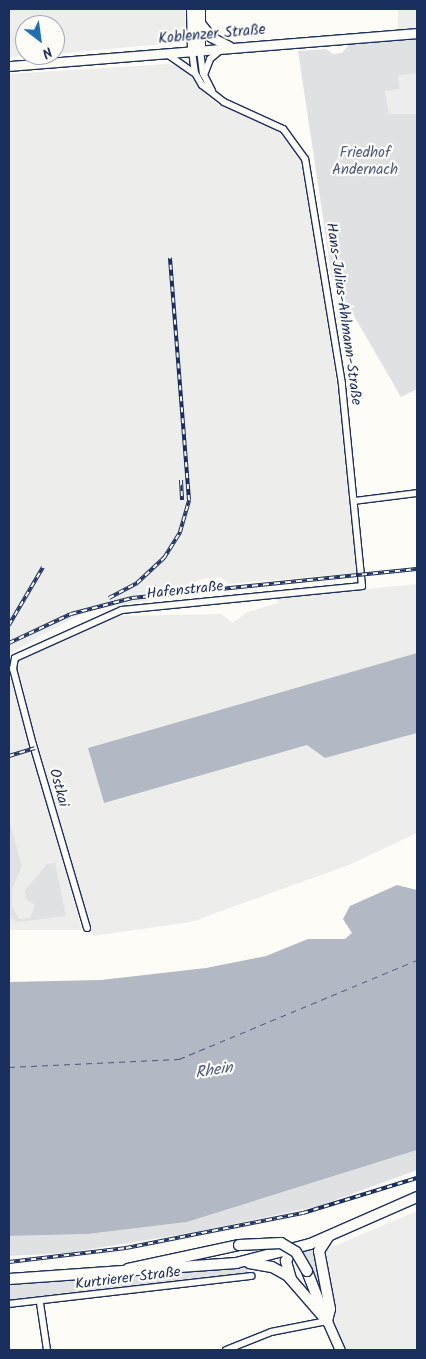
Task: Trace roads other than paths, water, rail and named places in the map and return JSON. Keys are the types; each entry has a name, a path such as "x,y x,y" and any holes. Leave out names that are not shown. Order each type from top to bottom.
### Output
{"main road":[{"path":"9,1279 236,1263 292,1249 329,1236 417,1197"},
{"path":"326,1321 330,1309 319,1251 329,1236"},
{"path":"118,1272 239,1245 281,1242 298,1254 307,1270 326,1321"},
{"path":"292,1249 286,1264 292,1280"},
{"path":"236,1263 272,1267 292,1280 326,1321"}],"street":[{"path":"192,9 196,51 204,76 215,96"},
{"path":"195,73 196,51 201,24 200,9"},
{"path":"201,24 212,38 228,48 210,59 204,76"},
{"name":"Koblenzer Straße","path":"9,66 417,33"},
{"name":"Hans-Julius-Ahlmann-Straße","path":"166,53 195,73 215,96 283,128 305,159 342,384 362,586"},
{"path":"354,501 417,493"},
{"name":"Hafenstraße","path":"19,655 122,610 362,586"},
{"name":"Ostkai","path":"19,655 14,669 87,928"},
{"name":"Kurtrierer Straße","path":"9,1304 40,1303 251,1276"},
{"path":"40,1303 47,1350"},
{"path":"226,1350 271,1332 326,1321 340,1350"}],"water":[{"path":"417,653 417,733 325,758 307,745 104,803 88,748"},
{"name":"Rhein","path":"397,885 417,890 417,1150 187,1222 88,1234 9,1236 9,982 101,980 206,968 266,956 308,939 345,939 352,933 343,919 350,906"}],"railway":[{"path":"109,598 137,583 164,558 180,532 189,500 170,258"},
{"path":"181,480 182,500"},
{"path":"9,625 43,567"},
{"path":"9,643 71,614 132,598 417,569"},
{"path":"9,756 35,748"},
{"path":"9,1262 126,1248 303,1213 417,1178"}],"park label":[{"name":"Friedhof Andernach","path":"365,162"}]}
